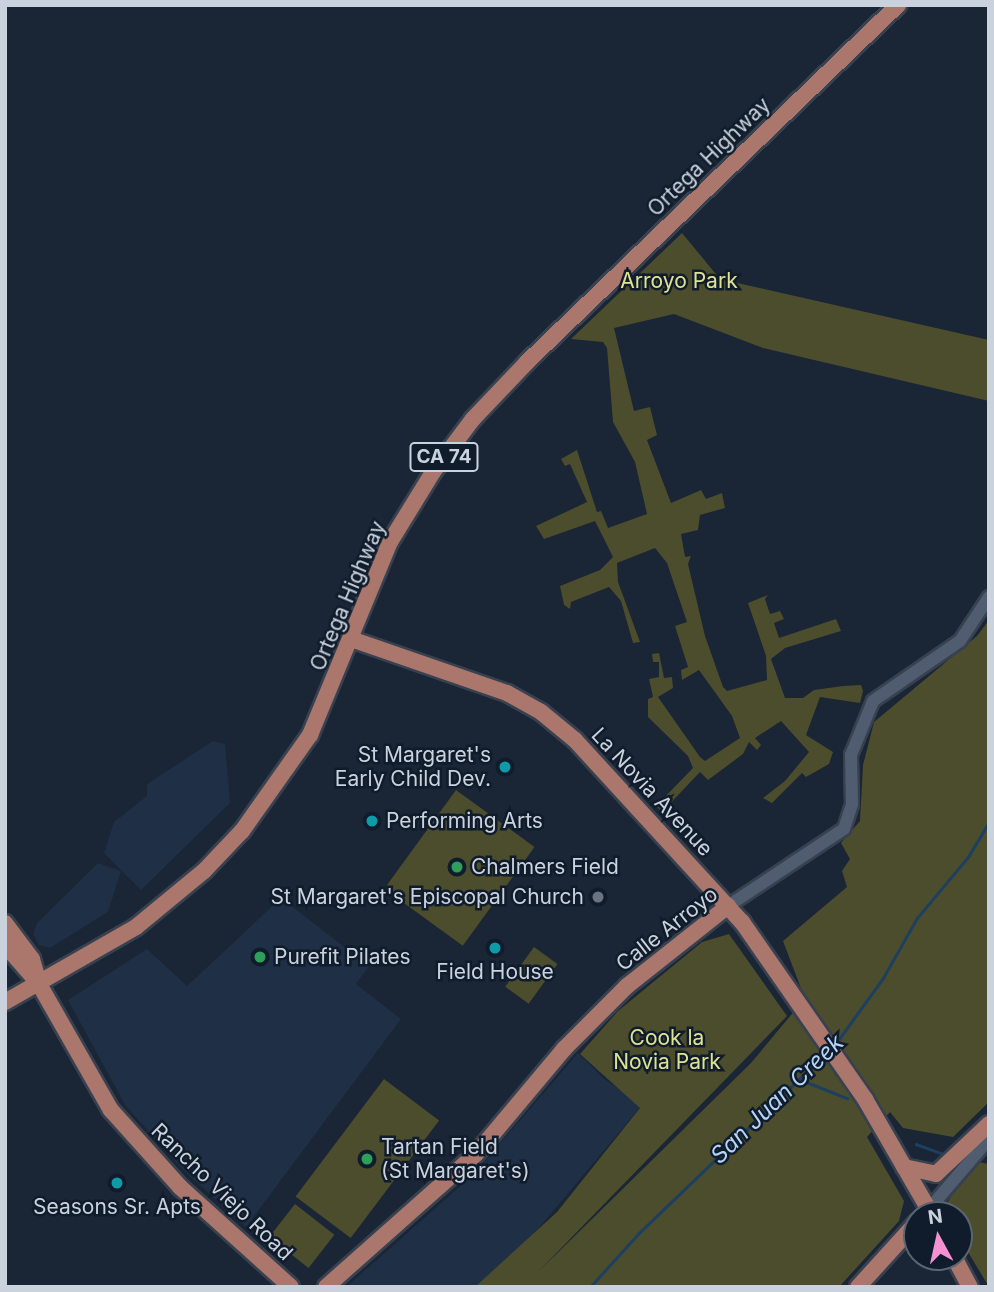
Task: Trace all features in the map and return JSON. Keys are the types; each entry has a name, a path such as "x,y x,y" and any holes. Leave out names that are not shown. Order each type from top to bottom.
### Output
{"main road":[{"name":"Ortega Highway","path":"5,1002 136,927 204,871 242,831 310,735 390,542 433,472 473,419 527,362 898,5"},
{"name":"La Novia Avenue","path":"351,639 434,664 541,712 575,740 728,906 811,1017 865,1099 922,1201"},
{"name":"Calle Arroyo","path":"326,1287 466,1163 564,1049 626,986 728,906"},
{"name":"Rancho Viejo Road","path":"5,923 32,959 39,984"},
{"name":"Rancho Viejo Road","path":"5,945 39,984 111,1110 180,1187 291,1287"},
{"path":"905,1167 936,1174 989,1124"},
{"path":"858,1287 903,1237"},
{"path":"961,1271 970,1287"}],"street":[{"name":"Calle Arroyo","path":"728,906 844,829 852,804 851,755 873,701 960,641 989,597"},
{"path":"938,1201 989,1139"}],"shaded area":[{"path":"213,741 225,744 230,803 141,890 104,853 114,822 147,796 147,784"},
{"path":"98,863 121,871 108,912 50,948 39,945 33,934 37,923"},
{"path":"281,898 369,966 356,984 401,1019 246,1227 181,1168 125,1105 68,1000 147,949 187,986"},
{"path":"578,1053 604,1079 643,1104 527,1242 476,1287 346,1287 473,1175"}],"green space":[{"name":"Arroyo Park","path":"682,233 720,279 989,340 989,401 763,348 674,314 614,328 634,411 650,407 657,435 647,440 671,503 701,490 706,499 722,493 725,508 700,515 698,530 681,534 685,557 691,556 688,564 705,636 723,687 727,691 767,680 766,656 748,603 768,595 765,599 770,614 780,611 784,619 774,623 779,638 836,619 841,631 785,648 771,659 785,698 803,698 814,690 843,686 861,685 863,691 860,703 820,697 806,735 833,752 829,764 806,777 802,773 772,803 763,798 785,781 809,752 781,721 755,738 761,745 757,750 749,742 743,754 708,780 700,772 662,812 656,806 693,768 688,756 648,717 648,699 653,697 649,679 659,677 659,662 653,662 652,654 659,653 664,678 672,677 673,688 658,697 700,757 705,761 740,738 732,716 699,670 682,680 681,670 688,667 675,626 687,622 667,563 655,548 617,563 618,582 640,642 633,643 621,601 609,587 571,602 570,609 564,605 560,586 600,570 613,557 595,521 544,539 536,526 587,502 570,464 565,466 561,459 577,450 597,512 601,511 608,528 647,514 635,462 613,422 607,348 603,342 571,339"},
{"name":"Cook la Novia Park","path":"989,620 989,1102 953,1137 903,1128 890,1112 867,1137 904,1201 899,1221 839,1287 475,1287 557,1212 640,1108 580,1054 618,1011 702,942 729,934 787,1016 538,1272 751,1063 801,1003 802,991 783,941 847,887 842,871 850,859 841,843 860,821 863,765 874,722 977,636"},
{"name":"Chalmers Field","path":"456,790 534,847 463,946 384,889"},
{"path":"534,947 557,964 529,1004 505,987"},
{"name":"Tartan Field (St Margaret's)","path":"384,1079 439,1121 351,1238 296,1196"},
{"path":"978,1162 989,1164 989,1287 973,1260 973,1201 948,1201 962,1176"},
{"path":"295,1204 334,1235 309,1268 269,1237"}],"waterway":[{"name":"San Juan Creek","path":"834,1046 883,978 917,918 968,857 989,822"},
{"name":"San Juan Creek","path":"590,1287 638,1234 826,1053"},
{"path":"799,1079 847,1098"},
{"path":"916,1144 947,1155"}],"place":[{"name":"St Margaret's Early Child Dev.","path":"505,767"},
{"name":"Performing Arts","path":"372,821"},
{"name":"Chalmers Field","path":"457,867"},
{"name":"St Margaret's Episcopal Church","path":"598,897"},
{"name":"Field House","path":"495,948"},
{"name":"Purefit Pilates","path":"260,957"},
{"name":"Tartan Field (St Margaret's)","path":"367,1159"},
{"name":"Seasons Sr. Apts","path":"117,1183"}]}
